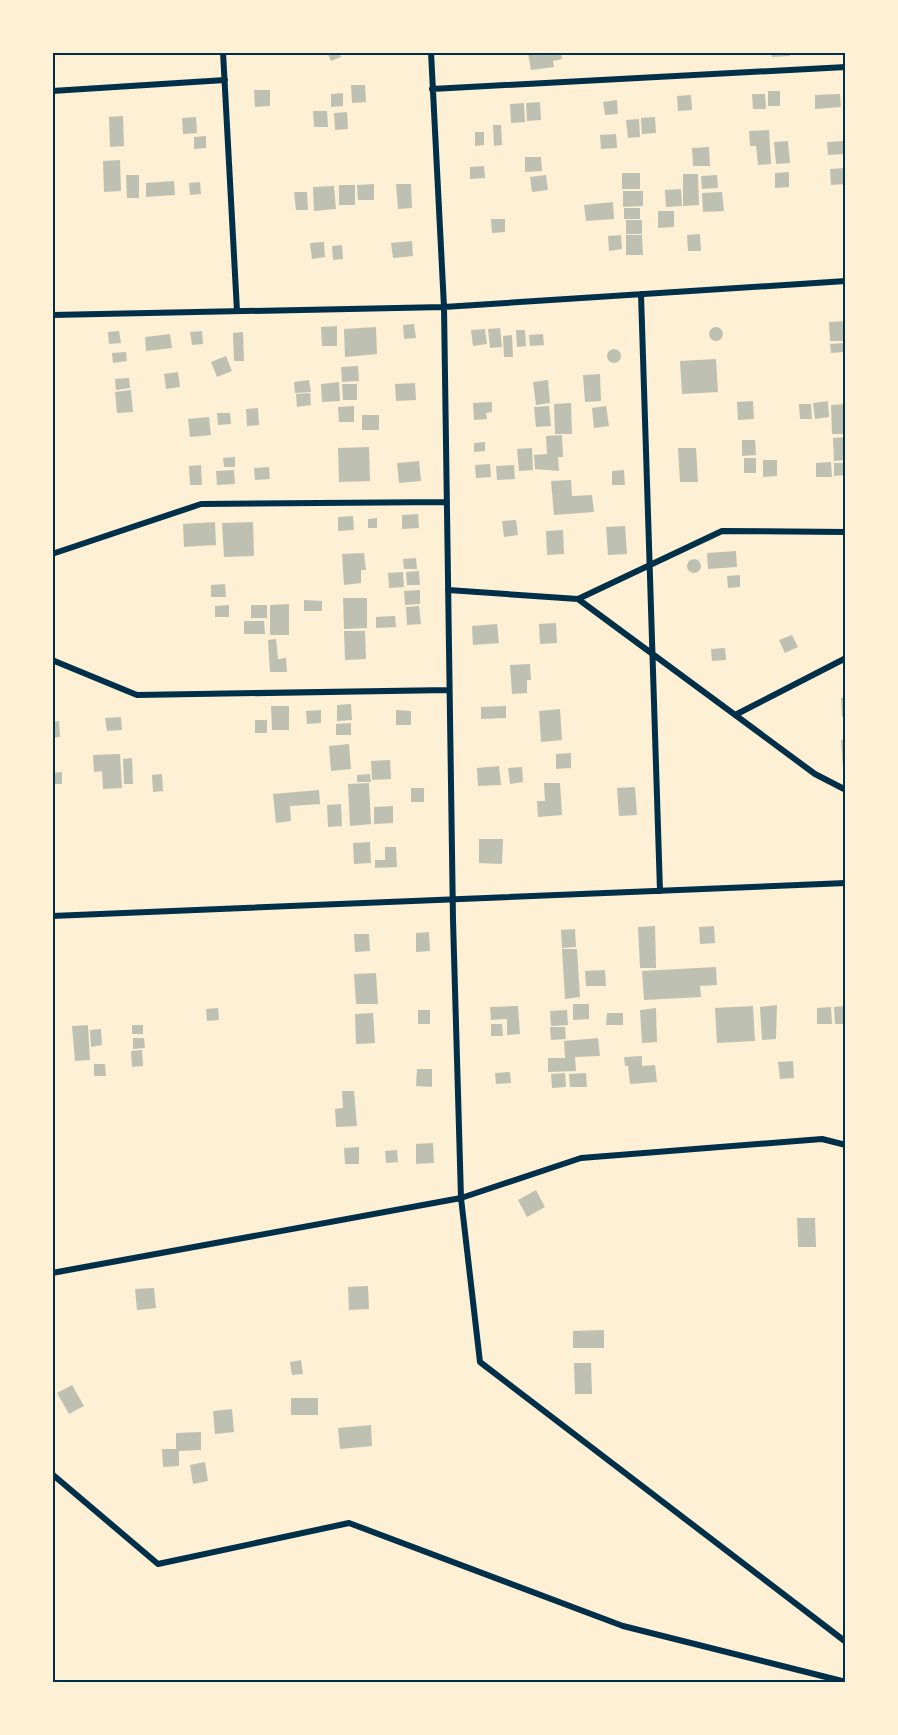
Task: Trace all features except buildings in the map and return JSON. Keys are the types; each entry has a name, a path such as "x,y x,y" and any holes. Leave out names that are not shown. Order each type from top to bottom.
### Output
{"street":[{"path":"223,52 237,311"},
{"path":"431,52 444,307 452,901 461,1198 480,1362 846,1642"},
{"path":"432,89 846,68"},
{"path":"52,91 225,80"},
{"path":"52,315 444,307 846,281"},
{"path":"641,294 660,891"},
{"path":"52,554 201,504 447,502"},
{"path":"448,590 578,599 722,531 846,532"},
{"path":"578,599 815,774 846,790"},
{"path":"735,715 846,658"},
{"path":"52,660 136,695 449,690"},
{"path":"52,916 846,883"},
{"path":"52,1274 461,1198 581,1158 822,1138 846,1145"},
{"path":"52,1474 158,1564 349,1523 623,1626 846,1683"}]}
